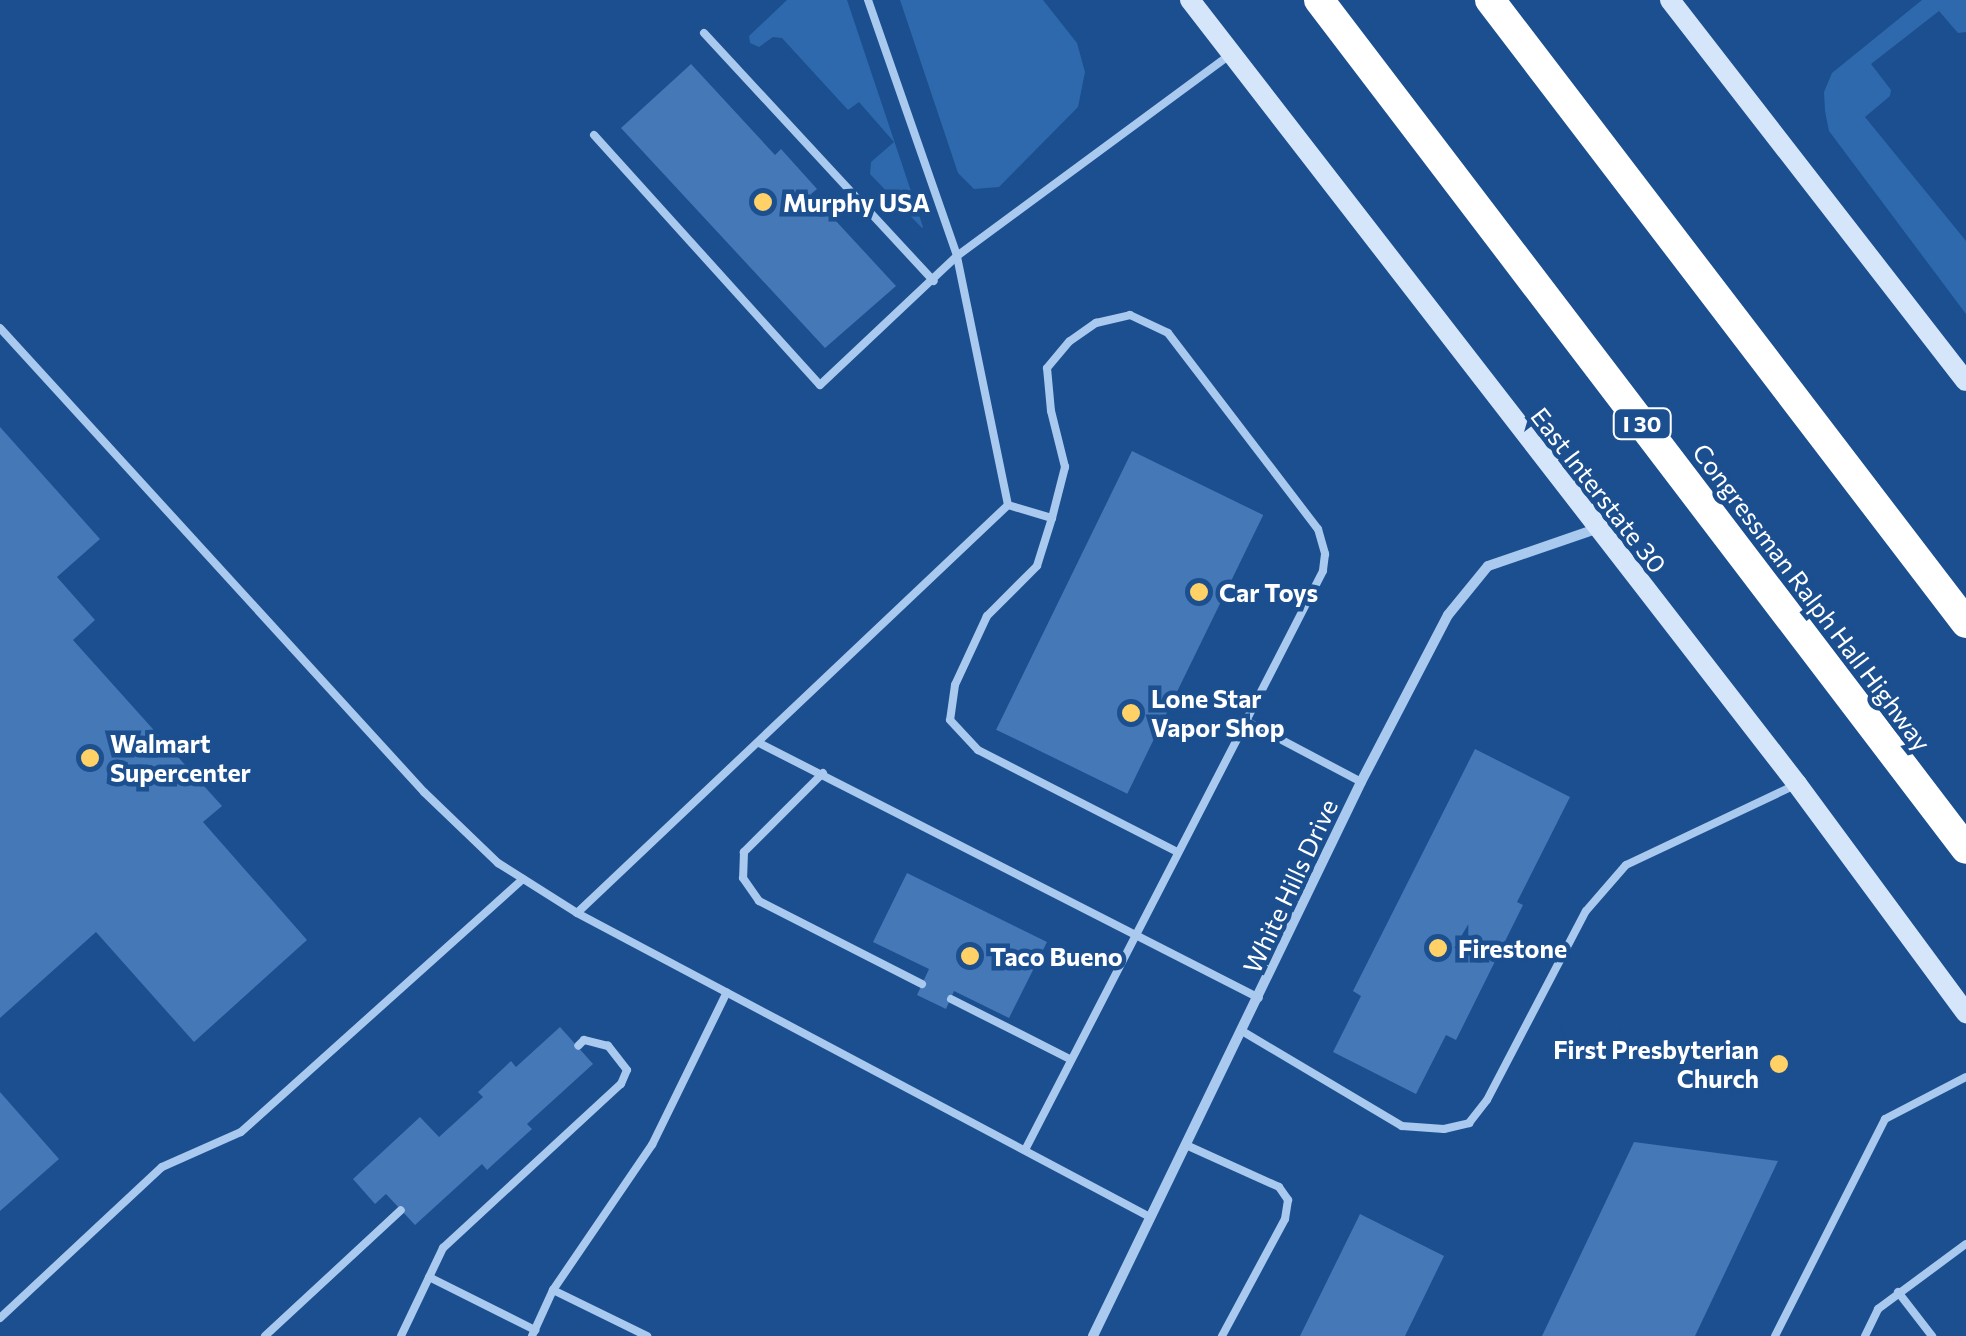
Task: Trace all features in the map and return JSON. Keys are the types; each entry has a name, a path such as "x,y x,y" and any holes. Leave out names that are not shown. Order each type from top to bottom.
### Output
{"highway":[{"name":"Congressman Ralph Hall Highway","path":"1319,0 1966,849"},
{"path":"1490,0 1966,623"}],"main road":[{"name":"East Interstate 30","path":"1190,0 1797,784 1966,1013"},
{"path":"1670,0 1966,381"}],"street":[{"name":"White Hills Drive","path":"1093,1336 1361,782 1448,614 1488,566 1596,528"}],"lane":[{"path":"868,0 957,256 1008,505"},
{"path":"704,34 934,281"},
{"path":"594,135 820,385 957,256 1231,54"},
{"path":"1025,1150 1323,571 1324,554 1318,530 1168,334 1130,315 1096,323 1070,342 1047,368 1051,410 1065,467 1052,518 1037,566 987,616 955,686 950,720 978,750 1177,852"},
{"path":"0,328 474,843 576,913 1150,1217"},
{"path":"1008,505 1052,518"},
{"path":"576,913 1008,505"},
{"path":"1246,722 1361,782"},
{"path":"759,742 1259,998"},
{"path":"822,773 744,852 742,878 759,901 922,984"},
{"path":"1242,1031 1402,1126 1444,1129 1469,1122 1486,1100 1586,911 1626,865 1797,784"},
{"path":"0,1318 162,1167 240,1132 523,879"},
{"path":"429,1277 534,1333 554,1290 652,1145 727,992"},
{"path":"951,998 1070,1059"},
{"path":"401,1336 443,1248 621,1084 628,1070 608,1046 584,1040 578,1046"},
{"path":"1775,1336 1885,1118 1966,1077"},
{"path":"1186,1145 1280,1187 1288,1200 1285,1219 1222,1336"},
{"path":"264,1336 401,1210"},
{"path":"1865,1336 1878,1309 1966,1244"},
{"path":"554,1290 647,1336"},
{"path":"1898,1292 1932,1336"}],"shaded area":[{"path":"787,0 847,0 923,227 922,228 870,174 871,162 894,142 859,102 848,110 782,38 773,37 759,47 750,43 749,36"},
{"path":"900,0 1043,0 1077,43 1085,72 1078,107 999,187 974,189 958,173"},
{"path":"1922,0 1966,0 1966,32 1958,33 1939,11 1871,64 1891,90 1890,96 1865,117 1966,241 1966,314 1829,131 1825,111 1824,92 1832,73"}],"building":[{"path":"691,64 775,155 781,149 817,189 811,194 896,286 825,348 621,128"},
{"name":"Walmart Supercenter","path":"0,427 100,539 57,577 95,620 73,640 222,806 203,822 307,940 194,1042 96,932 0,1018"},
{"path":"1132,451 1263,515 1127,794 996,730"},
{"name":"Firestone","path":"1475,749 1570,797 1517,902 1523,905 1456,1040 1446,1035 1416,1094 1333,1052 1361,996 1353,991"},
{"name":"Taco Bueno","path":"907,873 1047,942 1009,1018 954,991 946,1009 917,995 929,969 873,942"},
{"path":"560,1027 593,1064 527,1124 532,1129 487,1170 482,1164 415,1225 386,1194 375,1204 353,1179 420,1117 439,1137 483,1097 478,1092 511,1061 516,1067"},
{"path":"0,1092 59,1159 0,1211"},
{"path":"1634,1142 1778,1161 1695,1336 1542,1336"},
{"path":"1360,1214 1444,1256 1405,1336 1300,1336"}],"place":[{"name":"Murphy USA","path":"763,202"},
{"name":"Car Toys","path":"1199,592"},
{"name":"Lone Star Vapor Shop","path":"1131,713"},
{"name":"Walmart Supercenter","path":"90,758"},
{"name":"Firestone","path":"1438,948"},
{"name":"Taco Bueno","path":"970,956"},
{"name":"First Presbyterian Church","path":"1779,1064"}]}
